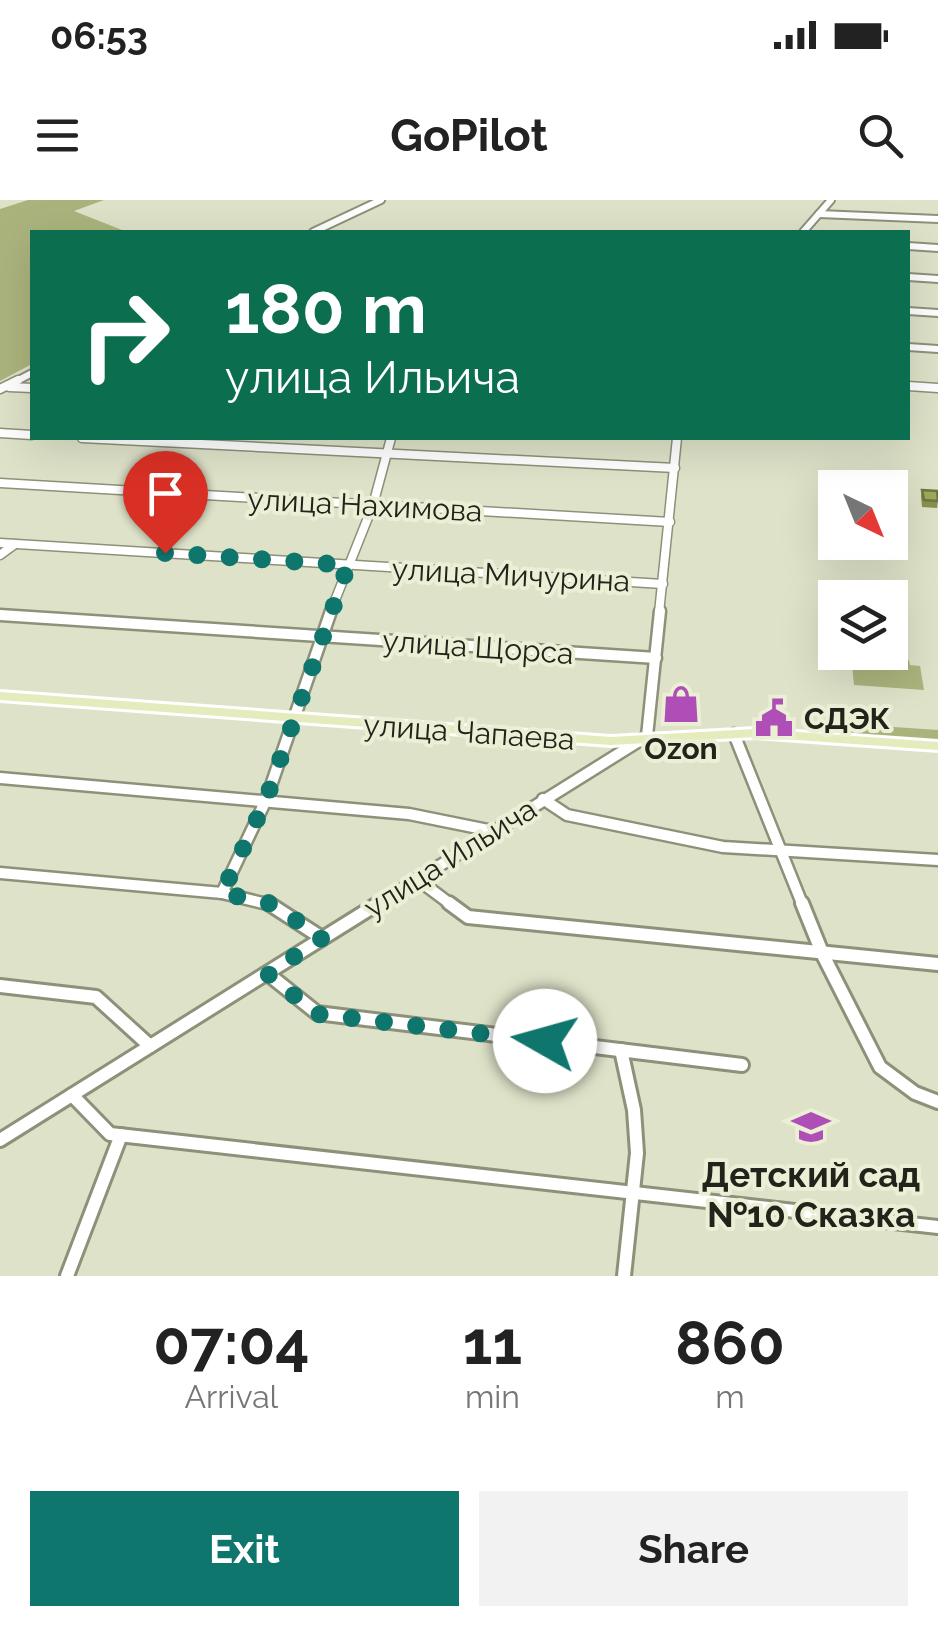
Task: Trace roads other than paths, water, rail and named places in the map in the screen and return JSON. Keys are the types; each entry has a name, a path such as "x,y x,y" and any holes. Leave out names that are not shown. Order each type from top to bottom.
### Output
{"main road":[{"name":"улица Чапаева","path":"0,696 611,741 734,734 938,746"}],"street":[{"path":"317,230 381,200"},
{"path":"806,230 830,200"},
{"path":"819,214 938,219"},
{"path":"910,246 938,248"},
{"path":"910,278 938,279"},
{"path":"910,311 938,312"},
{"path":"910,348 938,349"},
{"path":"2,388 30,374"},
{"path":"910,386 938,388"},
{"path":"2,388 30,388"},
{"path":"0,433 30,435"},
{"path":"123,440 674,468"},
{"path":"222,893 266,800 321,636 373,506 390,440"},
{"path":"647,736 676,440"},
{"name":"улица Нахимова","path":"0,483 670,522"},
{"name":"улица Мичурина","path":"0,543 663,584"},
{"path":"0,555 15,544"},
{"path":"0,626 3,616"},
{"name":"улица Щорса","path":"3,616 656,658"},
{"path":"734,734 823,955 880,1068 915,1092 938,1102"},
{"name":"улица Ильича","path":"0,1140 647,736"},
{"path":"0,778 409,814 493,831"},
{"path":"543,799 568,815 724,847 938,860"},
{"path":"0,873 222,893 272,904 322,938"},
{"path":"417,879 468,917 938,964"},
{"path":"268,974 317,1014 742,1065"},
{"path":"0,986 96,996 150,1046"},
{"path":"621,1050 634,1110 638,1153 630,1191 624,1276"},
{"path":"72,1095 110,1134 938,1226"},
{"path":"67,1276 121,1135"}],"place":[{"name":"Ozon","path":"681,704"},
{"name":"СДЭК","path":"774,718"},
{"name":"Детский сад №10 Сказка","path":"811,1127"}]}
